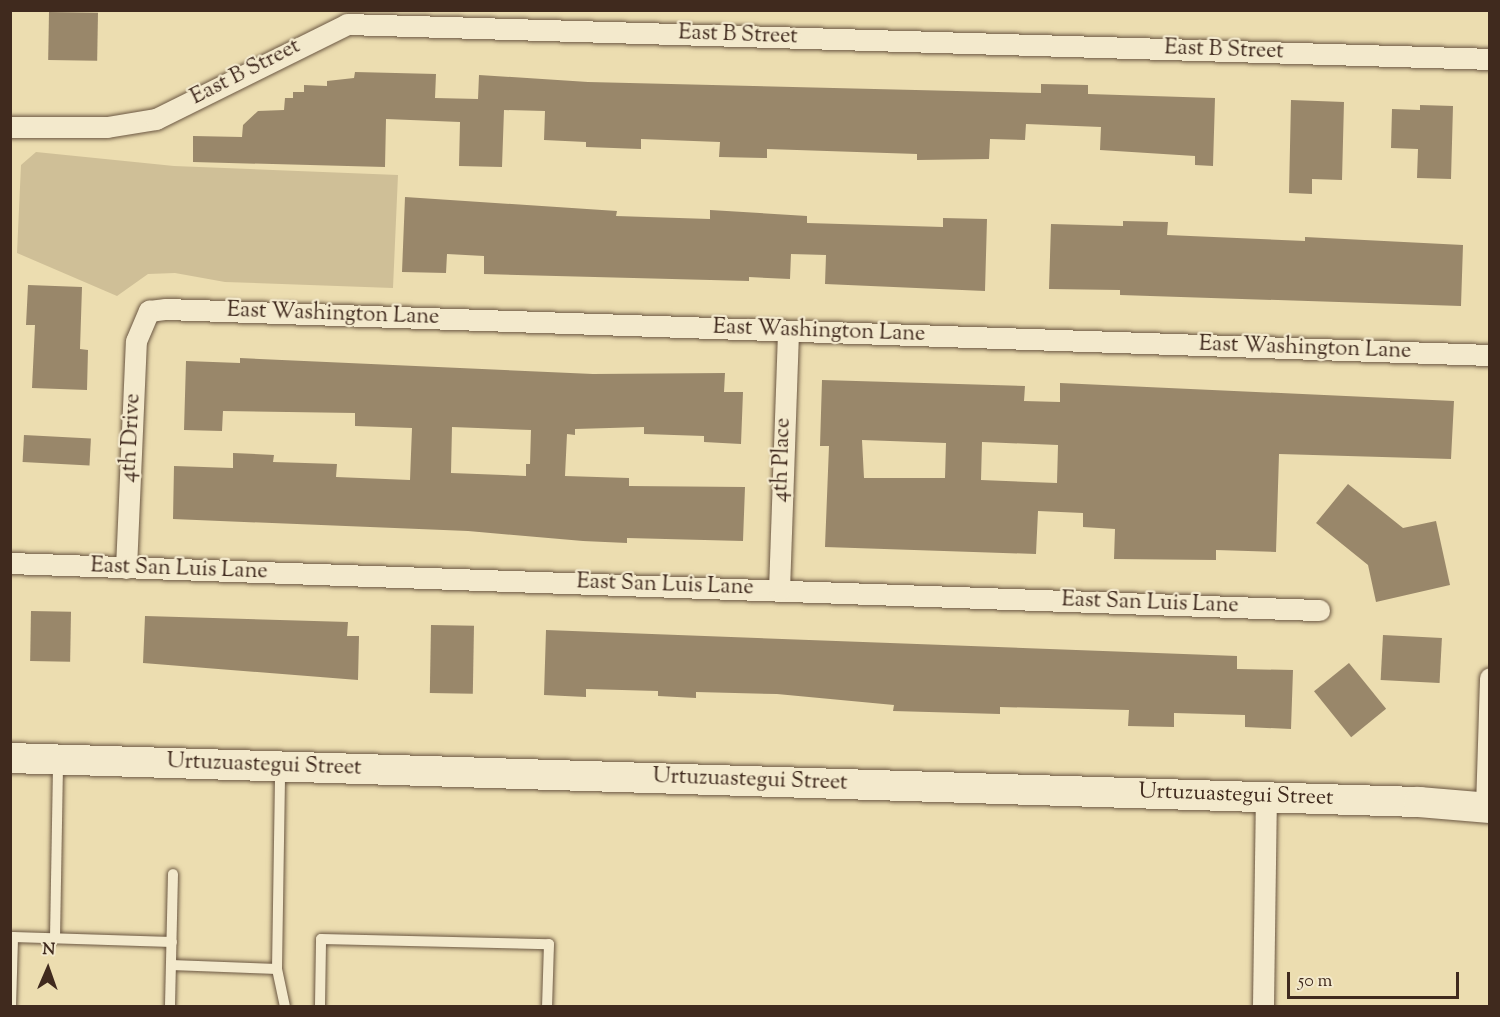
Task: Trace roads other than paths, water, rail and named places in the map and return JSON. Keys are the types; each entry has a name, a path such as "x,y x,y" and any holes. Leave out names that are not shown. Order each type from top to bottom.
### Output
{"main road":[{"name":"Urtuzuastegui Street","path":"10,758 1266,797 1488,808"}],"street":[{"name":"East B Street","path":"10,127 107,127 156,119 345,17 1490,59"},
{"name":"East Washington Lane","path":"149,311 166,309 1490,355"},
{"name":"4th Drive","path":"126,568 136,341 149,311"},
{"name":"4th Place","path":"779,590 788,331"},
{"name":"East San Luis Lane","path":"10,563 1319,610"},
{"path":"1488,808 1490,678"},
{"path":"1263,1006 1266,797"}],"lane":[{"path":"55,938 58,760"},
{"path":"280,766 278,969 285,1006"},
{"path":"170,1006 173,874"},
{"path":"11,1006 13,937 172,942"},
{"path":"320,1006 321,939 549,944 547,1006"},
{"path":"171,965 278,969"}]}
